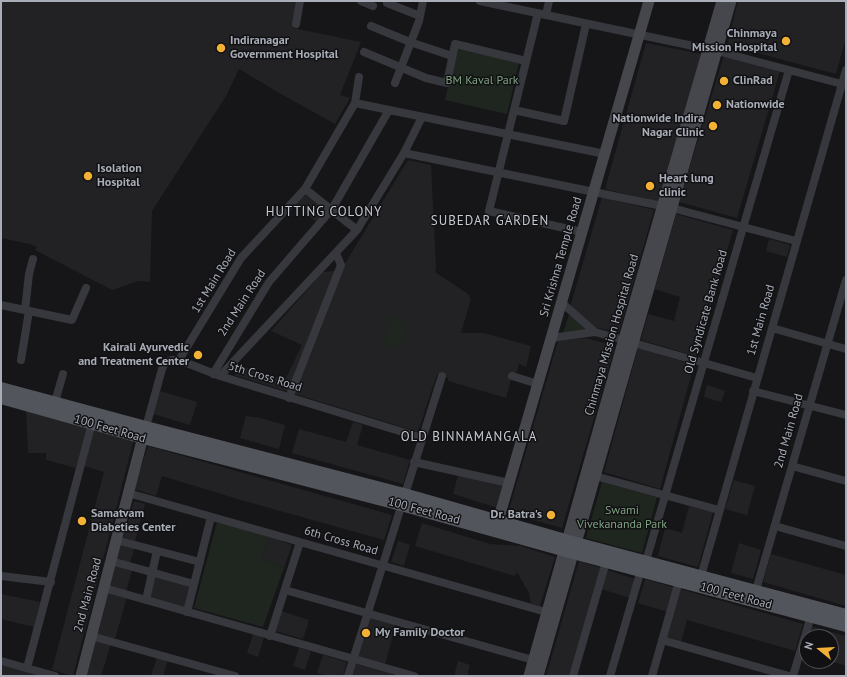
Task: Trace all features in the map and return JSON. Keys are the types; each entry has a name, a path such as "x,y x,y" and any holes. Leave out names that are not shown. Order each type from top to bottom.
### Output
{"main road":[{"name":"Sri Krishna Temple Road","path":"498,521 649,1"},
{"name":"Chinmaya Mission Hospital Road","path":"538,676 570,547 712,50 722,1"},
{"name":"Chinmaya Mission Hospital Road","path":"712,50 731,1"},
{"name":"Chinmaya Mission Hospital Road","path":"529,676 546,612 595,476 629,341"},
{"name":"100 Feet Road","path":"1,388 55,402 144,433"},
{"name":"100 Feet Road","path":"1,398 92,424 144,433 403,500 570,547 644,566 679,581 846,626"},
{"name":"2nd Main Road","path":"80,676 144,433"},
{"name":"100 Feet Road","path":"403,500 498,521 570,547 606,562 644,566 701,576 846,615"}],"street":[{"path":"296,24 300,1"},
{"path":"362,1 373,6"},
{"path":"395,83 420,16 424,1"},
{"path":"480,1 712,50 842,84"},
{"path":"549,1 542,14 526,61 489,211 582,232"},
{"path":"387,3 420,16"},
{"path":"514,110 564,121 586,24"},
{"path":"371,26 410,42 452,56"},
{"path":"364,52 400,68 447,84 455,44 526,61"},
{"name":"Old Syndicate Bank Road","path":"610,676 665,496 789,70"},
{"name":"1st Main Road","path":"701,576 846,70"},
{"name":"1st Main Road","path":"179,360 241,258 305,189 355,103 359,77"},
{"path":"355,103 605,154"},
{"name":"2nd Main Road","path":"217,375 269,282 332,209 389,110"},
{"path":"217,375 357,230 404,153 422,117"},
{"path":"404,153 667,207 796,242"},
{"path":"305,189 357,230"},
{"path":"289,398 341,265 336,252"},
{"path":"21,360 27,310 29,274 33,259"},
{"name":"2nd Main Road","path":"756,590 846,280"},
{"path":"1,305 72,320 86,288"},
{"path":"562,303 594,332"},
{"path":"772,328 846,349"},
{"path":"551,338 594,332 757,378"},
{"path":"144,433 162,369 165,363 171,360 179,360"},
{"name":"5th Cross Road","path":"179,360 217,375 422,438"},
{"path":"55,402 63,374"},
{"path":"348,676 442,376"},
{"path":"512,376 538,384"},
{"path":"753,391 846,415"},
{"path":"27,668 92,424"},
{"path":"414,462 509,483"},
{"path":"792,466 846,481"},
{"path":"595,476 719,510"},
{"name":"6th Cross Road","path":"128,493 546,612"},
{"path":"187,612 211,517"},
{"path":"775,526 846,546"},
{"path":"116,540 200,562"},
{"path":"270,636 300,542"},
{"path":"146,600 157,551"},
{"path":"110,561 194,584"},
{"path":"573,676 606,562"},
{"path":"1,576 51,582"},
{"path":"652,676 679,581"},
{"path":"104,588 414,676"},
{"path":"285,590 533,660"},
{"path":"793,676 811,616"},
{"path":"91,636 235,676"},
{"path":"662,640 789,676"},
{"path":"1,661 56,676"}],"shaded area":[{"name":"Isolation Hospital","path":"1,1 298,1 293,28 361,42 340,95 350,98 335,124 239,69 226,96 152,211 150,282 138,281 112,290 35,250 37,247 30,244 1,238"},
{"name":"Chinmaya Mission Hospital","path":"738,1 846,1 846,37 836,74 727,45"},
{"path":"646,43 701,54 659,202 605,189"},
{"path":"724,55 780,71 737,218 679,202"},
{"path":"408,160 431,165 435,272 468,294 471,299 461,333 484,333 531,346 526,367 519,364 516,374 512,376 506,398 448,381 448,378 437,374 418,432 234,375 241,366 285,380 302,345 271,331 323,272 341,270"},
{"path":"305,195 326,210 316,222 296,205"},
{"path":"602,197 654,210 619,332 597,328 570,307"},
{"path":"676,214 733,230 696,356 641,340 648,314 674,321 680,297 655,289"},
{"path":"769,239 790,245 787,257 766,251"},
{"path":"585,338 615,346 562,528 508,513 558,341"},
{"path":"638,348 694,365 660,489 604,472"},
{"path":"707,385 725,391 721,402 704,397"},
{"path":"160,391 197,402 190,425 153,414"},
{"path":"26,410 87,427 76,468 46,460 46,453 28,453"},
{"path":"246,416 285,425 279,449 240,438"},
{"path":"353,422 363,425 357,445 410,460 403,484 292,453 299,429 346,442"},
{"path":"94,428 134,439 73,676 52,670 104,472 84,466"},
{"path":"148,446 392,515 384,540 162,476 156,496 134,489"},
{"path":"458,475 505,485 498,508 453,494"},
{"path":"734,480 755,486 747,515 725,509"},
{"path":"134,501 145,504 135,541 123,538"},
{"path":"689,506 713,512 698,567 658,556 665,528 682,533"},
{"path":"422,523 490,544 521,546 555,557 540,606 531,604 529,593 517,572 515,576 415,546"},
{"path":"269,537 292,545 284,568 261,560"},
{"path":"398,541 410,545 404,566 391,562"},
{"path":"119,542 135,547 129,565 113,560"},
{"path":"739,543 761,550 753,579 731,573"},
{"path":"771,554 846,575 846,606 763,582"},
{"path":"579,561 601,568 570,676 546,676"},
{"path":"113,565 132,570 126,592 107,587"},
{"path":"607,570 635,579 630,598 601,589"},
{"path":"155,576 192,586 185,608 149,598"},
{"path":"645,579 675,588 668,612 638,603"},
{"path":"680,589 803,624 802,629 799,629 799,638 795,651 687,620 681,642 666,637"},
{"path":"106,591 127,597 115,639 94,633"},
{"path":"1,594 40,602 34,627 1,619"},
{"path":"281,611 309,620 303,639 275,631"},
{"path":"369,616 396,624 385,665 357,657"},
{"path":"810,626 821,629 809,629"},
{"path":"253,634 264,637 258,657 247,653"},
{"path":"839,634 846,636 846,666 839,664"},
{"path":"93,639 111,644 101,676 83,676"},
{"path":"299,648 311,651 305,670 293,666"},
{"path":"323,655 347,662 343,676 327,676 317,673"},
{"path":"157,657 168,660 163,676 151,676"},
{"path":"458,661 470,665 467,676 454,676"},
{"path":"1,664 44,676 1,676"},
{"path":"356,664 399,676 352,676"}],"green space":[{"name":"BM Kaval Park","path":"457,49 519,63 507,114 445,100"},
{"path":"570,312 588,331 563,333"},
{"path":"392,316 408,321 400,348 384,344"},
{"name":"Swami Vivekananda Park","path":"602,482 657,497 642,553 586,538"},
{"path":"217,522 269,537 261,560 284,568 263,627 194,608"}],"place":[{"name":"Chinmaya Mission Hospital","path":"786,41"},
{"name":"Indiranagar Government Hospital","path":"221,48"},
{"name":"ClinRad","path":"724,81"},
{"name":"Nationwide","path":"717,105"},
{"name":"Nationwide Indira Nagar Clinic","path":"713,126"},
{"name":"Isolation Hospital","path":"88,176"},
{"name":"Heart lung clinic","path":"650,186"},
{"name":"Kairali Ayurvedic and Treatment Center","path":"198,355"},
{"name":"Dr. Batra's","path":"551,515"},
{"name":"Samatvam Diabeties Center","path":"82,521"},
{"name":"My Family Doctor","path":"366,633"}],"district":[{"name":"HUTTING COLONY","path":"324,212"},
{"name":"SUBEDAR GARDEN","path":"490,221"},
{"name":"OLD BINNAMANGALA","path":"469,437"}]}
